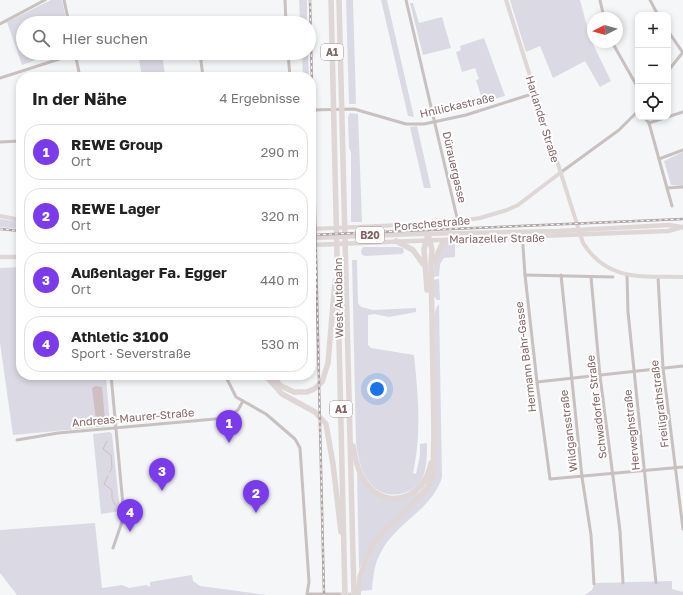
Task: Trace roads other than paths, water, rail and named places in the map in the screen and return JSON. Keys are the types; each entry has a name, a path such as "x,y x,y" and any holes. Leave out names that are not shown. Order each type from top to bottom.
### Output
{"highway":[{"name":"West Autobahn","path":"331,0 345,595"},
{"name":"West Autobahn","path":"339,0 354,595"},
{"path":"361,594 360,577 374,543 384,530 422,495 428,487 433,473 435,459 429,271 424,249 428,238"},
{"path":"350,426 358,469 366,483 374,491 383,496 402,498 415,492 422,486 429,472 431,454 429,271 432,250 428,238"},
{"path":"429,271 440,247 447,242 459,239"},
{"path":"396,241 405,245 418,255 429,271"},
{"path":"276,380 281,386 300,393 314,389 325,377 328,363 333,291 337,269"},
{"path":"269,380 282,394 315,412 326,424 344,550"}],"main road":[{"name":"Harlander Straße","path":"506,0 581,239 596,260 611,270 627,275 683,277"},
{"name":"Porschestraße","path":"316,229 458,222 480,218 518,205 560,173"},
{"path":"0,216 16,219"},
{"name":"Mariazeller Straße","path":"316,245 428,238 459,239 569,230 669,225 683,227"},
{"name":"Mariazeller Straße","path":"316,238 428,238 522,235 571,236 668,231 683,227"},
{"path":"0,257 16,257"}],"street":[{"path":"0,24 45,0"},
{"path":"64,0 67,16"},
{"path":"284,0 285,16"},
{"name":"Dürauergasse","path":"406,0 436,122 458,222"},
{"path":"600,0 603,12"},
{"path":"650,0 656,12"},
{"path":"671,35 683,53 671,67"},
{"path":"615,48 636,84"},
{"path":"18,72 55,60"},
{"path":"77,60 79,72"},
{"path":"201,60 203,72"},
{"path":"289,60 290,72"},
{"path":"0,78 16,73"},
{"name":"Hnilickastraße","path":"316,110 354,109 406,124 436,122 535,93"},
{"path":"649,123 683,112"},
{"name":"Porschestraße","path":"560,173 620,130 635,114"},
{"path":"646,120 649,123 672,206"},
{"path":"0,142 16,141"},
{"path":"658,159 683,150"},
{"path":"667,188 683,187"},
{"name":"Hermann Bahr-Gasse","path":"522,235 537,382 550,479 582,477"},
{"path":"525,275 613,277"},
{"name":"Herweghstraße","path":"627,275 628,312 633,372 656,583"},
{"name":"Wildgansstraße","path":"561,276 582,477 591,535 594,584"},
{"name":"Schwadorfer Straße","path":"591,277 600,376 620,531 623,583"},
{"name":"Freiligrathstraße","path":"658,277 663,368 683,529"},
{"path":"537,382 683,366"},
{"path":"111,380 124,516 113,548"},
{"path":"228,380 236,397 266,414 295,439 300,448 309,582 307,594 339,594"},
{"name":"Andreas-Maurer-Straße","path":"16,440 58,433 226,418 238,410 243,401"},
{"path":"582,477 683,467"}],"waterway":[{"path":"107,441 103,449 111,455 112,468 110,472"},
{"path":"108,476 104,484 112,490 112,498 115,505"}],"tunnel":[{"path":"339,594 355,594"}],"railway":[{"path":"310,0 310,16"},
{"path":"311,60 312,72"},
{"path":"316,235 683,219"},
{"path":"0,229 16,231"},
{"path":"316,255 324,595"}],"place":[{"name":"REWE Group","path":"229,443"},
{"name":"Außenlager Fa. Egger","path":"162,491"},
{"name":"REWE Lager","path":"256,513"},
{"name":"Athletic 3100","path":"130,532"}]}
